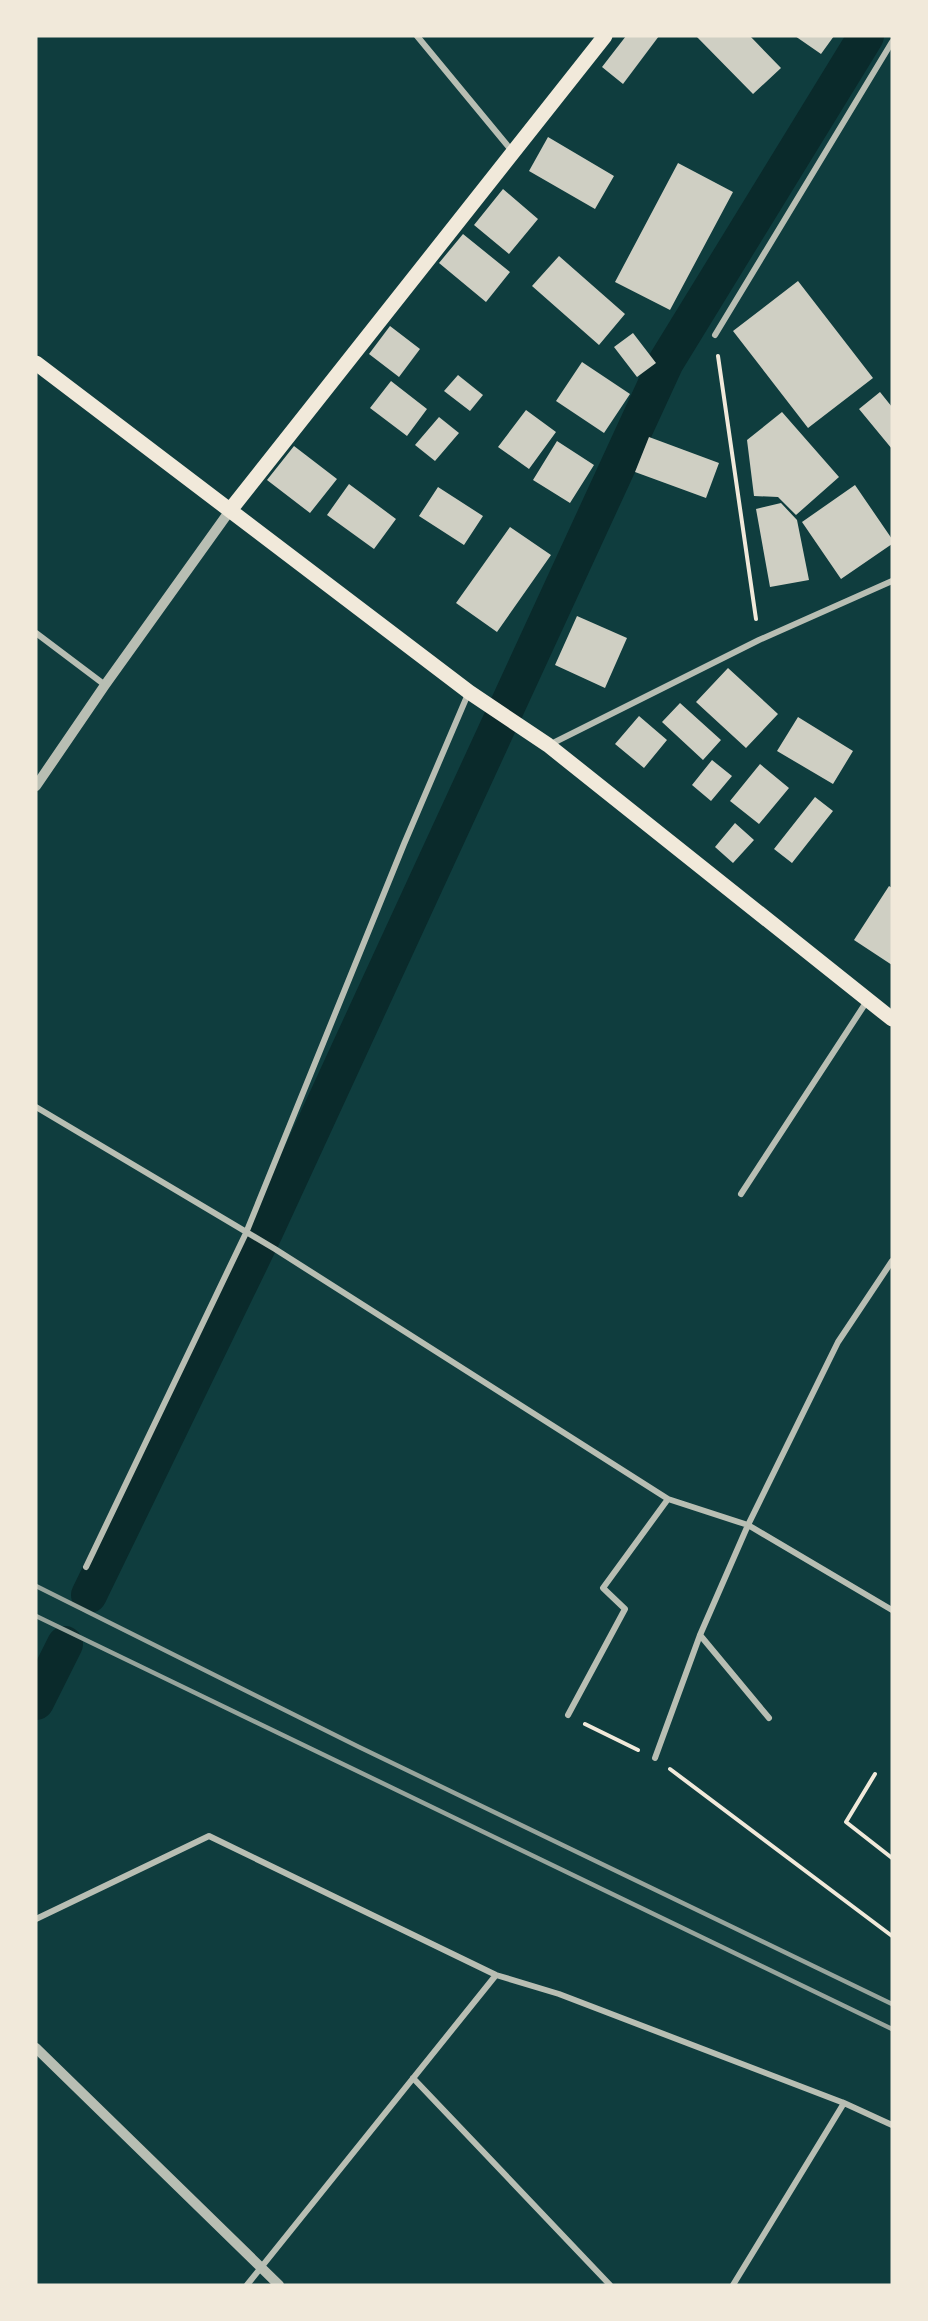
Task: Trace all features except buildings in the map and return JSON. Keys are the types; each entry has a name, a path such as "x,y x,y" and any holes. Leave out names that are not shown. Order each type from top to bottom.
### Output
{"main road":[{"path":"231,510 604,36"},
{"path":"36,363 470,692 548,745 892,1019"}],"street":[{"path":"417,36 514,153"},
{"path":"715,335 892,42"},
{"path":"36,786 105,685 231,510"},
{"path":"548,745 759,640 892,581"},
{"path":"36,633 105,685"},
{"path":"86,1567 248,1234 404,844 470,692"},
{"path":"741,1194 868,1000"},
{"path":"36,1107 275,1249 668,1499 748,1525 892,1610"},
{"path":"655,1758 700,1635 748,1525 838,1342 892,1261"},
{"path":"568,1715 626,1609 603,1588 668,1499"},
{"path":"700,1635 769,1718"},
{"path":"36,1919 209,1836 496,1975 559,1994 844,2103 892,2125"},
{"path":"247,2285 496,1975"},
{"path":"36,2048 279,2285"},
{"path":"413,2078 610,2285"},
{"path":"733,2285 844,2103"}],"path":[{"path":"715,335 759,640"},
{"path":"568,1715 655,1758 892,1936"},
{"path":"875,1774 846,1822 892,1858"}],"waterway":[{"path":"89,1595 266,1230 666,362 866,36"},
{"path":"36,1702 65,1644"}],"railway":[{"path":"36,1586 359,1747 892,2004"},
{"path":"36,1616 892,2029"}]}
